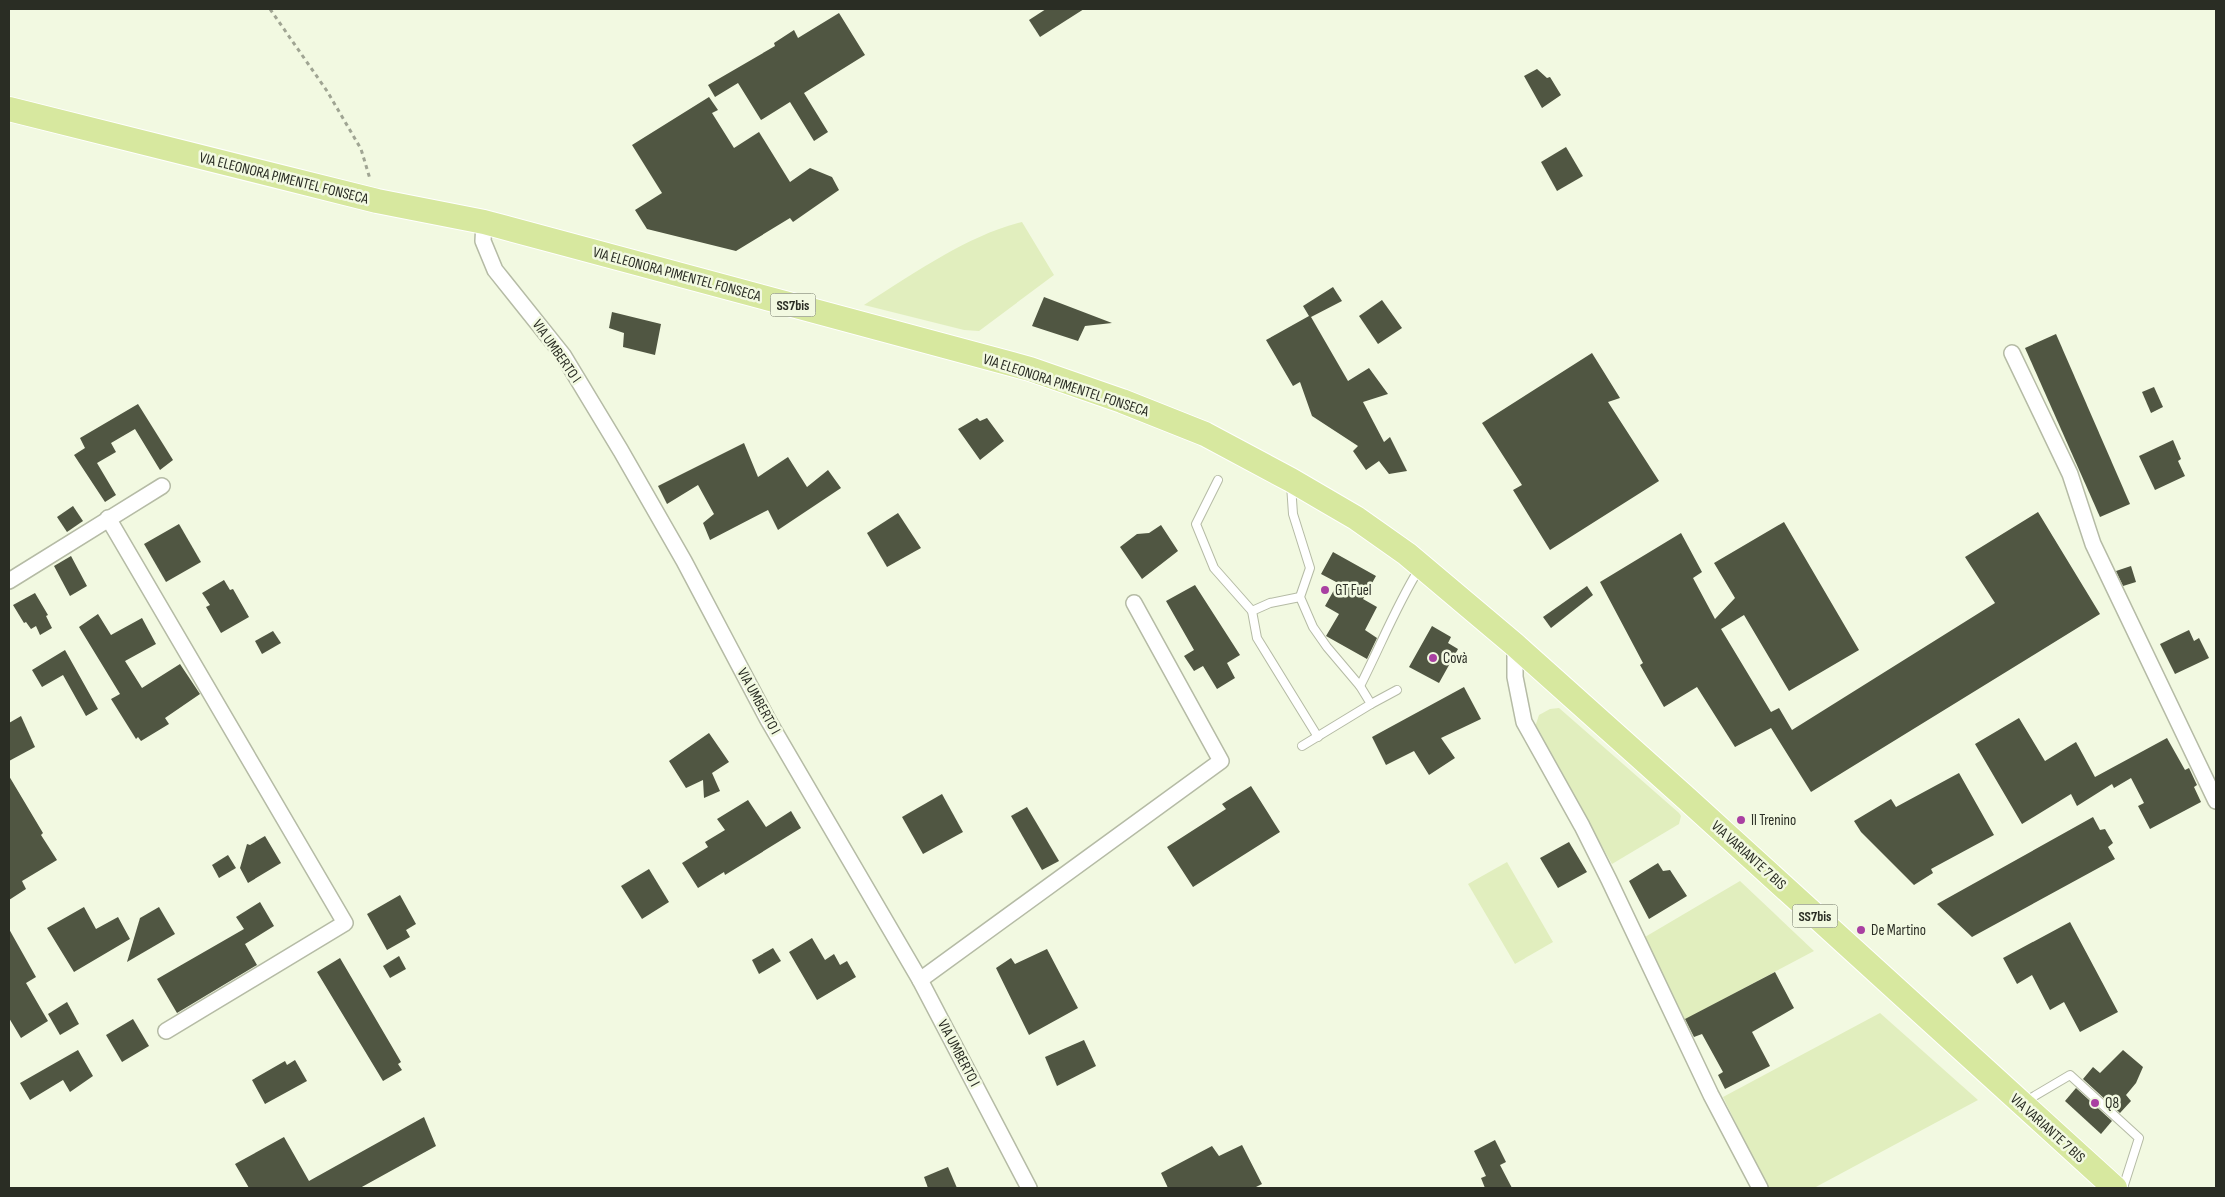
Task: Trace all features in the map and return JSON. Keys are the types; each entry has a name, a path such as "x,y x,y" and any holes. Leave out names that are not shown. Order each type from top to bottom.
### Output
{"main road":[{"name":"VIA ELEONORA PIMENTEL FONSECA","path":"9,109 377,201 484,222 1030,369 1122,401 1205,434 1291,480 1356,518 1407,554 1515,645"},
{"name":"VIA VARIANTE 7 BIS","path":"1515,645 2115,1188"}],"street":[{"name":"VIA UMBERTO I","path":"484,222 483,241 495,270 563,354 684,561 768,720 920,980 1029,1188"},
{"path":"2012,353 2070,474 2093,544 2216,802"},
{"path":"9,580 162,486"},
{"path":"108,518 345,923 166,1031"},
{"path":"920,980 1221,761 1134,604"},
{"path":"1515,645 1515,677 1524,722 1582,826 1711,1095 1760,1188"}],"lane":[{"path":"1218,480 1196,524 1214,568 1252,611 1257,638 1318,737"},
{"path":"1291,480 1293,514 1310,568 1300,597 1313,627 1360,686 1371,704"},
{"path":"1360,686 1404,594 1421,566"},
{"path":"1252,611 1270,603 1300,597"},
{"path":"1302,746 1397,690"},
{"path":"2022,1103 2070,1075 2139,1138 2123,1188"}],"path":[{"path":"270,9 327,91 360,148 377,201"}],"green space":[{"path":"1022,222 1054,275 979,331 964,330 864,305 940,257 981,236"},
{"path":"1559,708 1679,813 1681,816 1679,824 1612,864 1535,727 1539,715 1550,709"},
{"path":"1507,862 1553,942 1515,964 1468,884"},
{"path":"1740,881 1814,951 1684,1020 1645,937"},
{"path":"1880,1013 1978,1100 1814,1188 1768,1188 1723,1097"}],"building":[{"path":"1046,9 1084,9 1040,37 1029,20"},
{"path":"839,13 865,55 804,93 828,132 814,141 790,102 761,120 738,83 715,97 708,85 775,46 774,43 794,30 798,38"},
{"path":"1537,69 1547,78 1550,77 1561,95 1542,108 1524,76"},
{"path":"709,97 718,110 712,113 734,148 759,132 790,182 810,168 832,177 839,190 793,222 790,218 736,251 647,229 635,210 662,193 632,145"},
{"path":"1566,147 1583,176 1557,191 1541,162"},
{"path":"1333,287 1342,301 1311,317 1348,381 1369,368 1388,394 1363,402 1384,442 1390,437 1407,471 1389,474 1379,461 1366,470 1353,451 1358,446 1312,416 1300,382 1293,386 1266,340 1309,316 1303,306"},
{"path":"1044,297 1112,323 1085,326 1078,341 1032,326"},
{"path":"1382,300 1402,328 1378,344 1359,316"},
{"path":"612,312 661,324 655,355 623,347 624,333 609,328"},
{"path":"2056,334 2130,504 2100,517 2025,348"},
{"path":"1592,353 1620,398 1608,402 1659,481 1550,550 1513,490 1522,485 1482,423"},
{"path":"2154,387 2163,407 2151,413 2142,392"},
{"path":"138,404 173,460 160,470 135,429 111,443 116,452 97,463 116,495 105,502 74,455 85,448 80,438"},
{"path":"977,418 980,421 987,418 1004,441 980,460 958,429"},
{"path":"2173,440 2181,459 2178,461 2185,476 2155,490 2139,456"},
{"path":"744,443 758,477 788,457 807,487 828,470 841,488 778,530 768,510 710,540 703,523 714,514 698,485 667,504 658,486"},
{"path":"73,506 83,521 67,532 57,517"},
{"path":"2038,512 2100,614 1811,792 1771,728 1735,747 1697,687 1664,707 1640,665 1643,663 1600,582 1681,533 1702,572 1693,578 1715,619 1735,598 1714,563 1784,522 1859,650 1789,691 1744,615 1721,629 1771,712 1779,708 1792,730 1995,603 1965,557"},
{"path":"898,513 921,548 887,567 867,533"},
{"path":"179,524 201,562 166,582 144,544"},
{"path":"1161,525 1178,551 1142,579 1120,547 1137,534 1149,533"},
{"path":"1333,552 1376,576 1363,599 1377,607 1365,630 1377,638 1367,659 1326,636 1339,614 1325,606 1338,583 1321,574"},
{"path":"71,556 87,586 70,596 54,566"},
{"path":"2131,566 2136,582 2123,586 2116,571"},
{"path":"224,580 230,590 233,589 249,617 221,633 206,607 210,605 202,593"},
{"path":"1195,585 1240,655 1227,663 1235,678 1217,689 1203,666 1194,671 1184,656 1194,650 1166,601"},
{"path":"1587,586 1593,595 1551,628 1543,617"},
{"path":"35,593 48,615 46,616 52,628 40,635 36,626 31,629 26,622 24,623 13,605"},
{"path":"98,614 111,635 142,618 156,644 125,661 142,688 180,664 200,694 165,718 169,724 141,741 138,737 136,739 111,699 120,694 79,627"},
{"name":"Covà","path":"1432,626 1451,637 1448,643 1458,649 1439,683 1409,667"},
{"path":"2189,630 2194,641 2199,638 2209,658 2175,674 2160,644"},
{"path":"273,631 281,643 262,654 255,641"},
{"path":"65,650 98,709 86,716 63,675 42,687 32,670"},
{"path":"1464,687 1481,719 1441,738 1455,758 1429,775 1414,751 1386,765 1372,737"},
{"path":"21,716 35,747 9,761 9,723"},
{"path":"2019,718 2045,761 2076,742 2095,777 2167,738 2185,770 2189,768 2197,785 2194,787 2201,802 2150,829 2138,806 2144,803 2131,778 2114,788 2112,784 2077,806 2071,794 2022,824 1975,744"},
{"path":"709,733 729,762 712,773 720,791 704,798 703,780 686,788 669,761"},
{"path":"1959,773 1994,835 1931,869 1933,873 1914,885 1861,832 1854,821 1891,799 1896,807"},
{"path":"9,776 57,860 22,881 26,889 9,900"},
{"path":"1251,786 1280,832 1193,887 1167,847 1226,809 1222,804"},
{"path":"942,794 963,832 923,854 902,817"},
{"path":"748,800 766,827 791,811 801,828 725,875 724,872 698,888 682,863 708,847 705,842 725,830 717,819"},
{"path":"1027,807 1059,861 1042,870 1011,816"},
{"path":"2093,817 2100,830 2105,829 2113,843 2108,847 2115,859 1972,937 1937,904"},
{"path":"265,836 281,863 248,883 240,868 247,844 250,845"},
{"path":"1569,842 1587,872 1558,888 1540,858"},
{"path":"228,855 236,868 219,878 212,865"},
{"path":"1658,863 1663,871 1670,870 1687,896 1649,919 1629,881"},
{"path":"649,869 669,902 642,919 621,886"},
{"path":"400,895 416,924 406,930 410,937 387,950 367,914"},
{"path":"260,902 274,926 245,944 257,965 177,1013 157,979 244,929 236,917"},
{"path":"84,907 96,929 118,917 130,939 74,972 47,928"},
{"path":"159,907 175,934 127,962 140,918"},
{"path":"2070,922 2118,1012 2080,1032 2064,1002 2050,1010 2032,975 2017,984 2003,958"},
{"path":"9,929 36,977 26,983 48,1021 21,1038 9,1018"},
{"path":"812,938 825,960 834,954 840,965 847,961 856,977 817,1000 789,952"},
{"path":"773,948 781,961 759,974 752,960"},
{"path":"1047,949 1078,1008 1029,1035 996,968 1011,958 1015,964"},
{"path":"399,956 406,969 390,978 383,966"},
{"path":"340,958 401,1062 398,1064 402,1070 383,1081 317,972"},
{"path":"1775,972 1794,1008 1752,1032 1770,1066 1725,1089 1718,1075 1723,1072 1702,1034 1694,1037 1685,1019"},
{"path":"67,1002 79,1024 60,1035 48,1014"},
{"path":"133,1019 149,1046 122,1062 106,1035"},
{"path":"1084,1040 1096,1066 1057,1086 1045,1057"},
{"path":"78,1050 93,1076 70,1092 63,1080 30,1100 20,1083"},
{"path":"2123,1050 2143,1067 2136,1083 2126,1095 2131,1101 2120,1113 2083,1079 2093,1067 2100,1073"},
{"path":"295,1060 307,1081 265,1104 252,1080 285,1061 287,1065"},
{"path":"2076,1088 2112,1121 2101,1134 2065,1101"},
{"path":"424,1117 436,1146 360,1188 249,1188 235,1164 284,1137 309,1181"},
{"path":"1495,1140 1506,1162 1500,1165 1512,1188 1485,1188 1481,1178 1486,1176 1474,1151"},
{"path":"1242,1145 1262,1184 1254,1188 1168,1188 1161,1173 1212,1146 1219,1156"},
{"path":"948,1167 957,1188 928,1188 924,1177"}],"place":[{"name":"GT Fuel","path":"1325,590"},
{"name":"Covà","path":"1433,658"},
{"name":"Il Trenino","path":"1741,820"},
{"name":"De Martino","path":"1861,930"},
{"name":"Q8","path":"2095,1103"}]}
